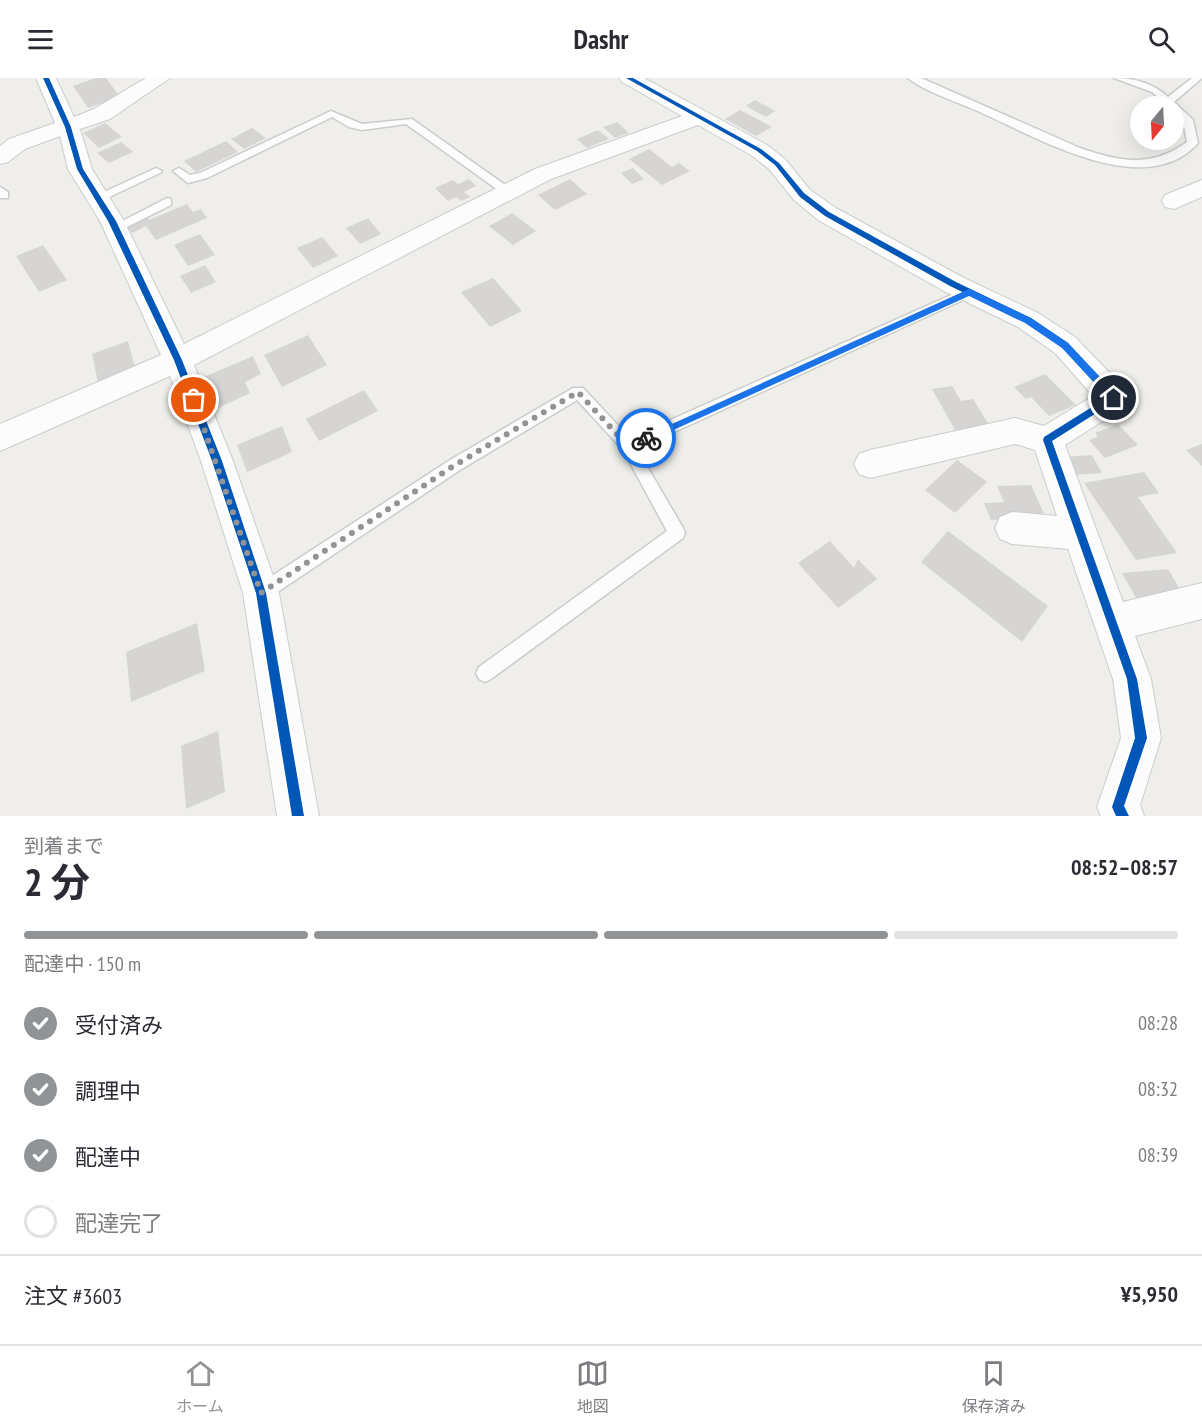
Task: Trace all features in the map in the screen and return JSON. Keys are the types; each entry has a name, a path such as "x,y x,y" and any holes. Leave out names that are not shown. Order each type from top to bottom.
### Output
{"street":[{"path":"46,78 68,126 80,169 115,228 178,360 217,461 261,593 298,816"},
{"path":"0,157 17,144 102,114 160,78"},
{"path":"629,78 759,150 777,164 802,195 827,214 969,292 1028,320 1065,345 1114,398 1047,441"},
{"path":"0,438 178,360 543,174 701,117"},
{"path":"1174,201 1202,188"},
{"path":"870,464 1015,431 1047,441"},
{"path":"1047,441 1132,679 1141,738 1118,807 1123,816"},
{"path":"1012,528 1081,534"},
{"path":"1113,623 1202,601"}],"lane":[{"path":"913,78 1079,153 1117,162 1141,164 1163,160 1183,150"},
{"path":"1119,78 1155,90 1161,96"},
{"path":"1180,96 1198,78"},
{"path":"179,171 188,179 203,176 331,114 338,115 352,125 365,129 408,122 414,124 509,192"},
{"path":"1184,116 1188,120 1193,143 1184,150"},
{"path":"98,198 156,171"},
{"path":"115,228 167,202"},
{"path":"628,446 969,292"},
{"path":"261,593 455,465 578,392 628,446 676,533 484,673"}],"building":[{"path":"96,78 106,78 120,97 88,108 73,86"},
{"path":"755,100 775,111 766,117 746,106"},
{"path":"740,110 772,127 756,136 725,119"},
{"path":"617,122 629,133 615,138 603,127"},
{"path":"105,123 122,137 99,148 83,133"},
{"path":"252,128 266,138 244,149 231,139"},
{"path":"598,130 609,139 587,148 577,139"},
{"path":"226,141 238,152 196,172 184,161"},
{"path":"121,142 133,152 109,163 97,153"},
{"path":"649,149 672,167 679,163 690,171 662,185 629,159"},
{"path":"633,168 644,179 632,184 621,173"},
{"path":"469,179 476,186 464,192 470,197 461,201 456,197 448,201 435,188 453,180 458,184"},
{"path":"570,179 587,194 555,210 538,195"},
{"path":"187,204 193,212 201,209 207,218 156,240 146,226 132,233 126,225 146,216 149,220"},
{"path":"512,213 536,231 513,245 489,226"},
{"path":"368,218 381,234 360,244 346,228"},
{"path":"200,234 215,255 188,266 174,245"},
{"path":"322,237 338,256 313,268 297,248"},
{"path":"43,245 67,280 39,292 16,256"},
{"path":"205,265 216,282 191,293 180,276"},
{"path":"493,278 522,311 490,327 461,292"},
{"path":"308,335 327,365 282,387 264,355"},
{"path":"128,341 135,368 98,382 92,354"},
{"path":"253,356 261,374 245,382 250,393 218,408 204,377"},
{"path":"1045,374 1076,405 1049,416 1031,397 1026,399 1014,387"},
{"path":"952,386 961,401 973,399 989,425 955,430 932,389"},
{"path":"364,390 378,411 319,441 306,419"},
{"path":"1118,424 1138,445 1105,458 1089,440 1098,437 1095,433"},
{"path":"282,426 292,452 247,472 237,445"},
{"path":"1202,444 1202,466 1186,450"},
{"path":"1092,455 1102,473 1074,475 1063,457"},
{"path":"957,460 987,482 955,513 925,490"},
{"path":"1144,472 1159,493 1138,497 1177,553 1136,560 1084,483"},
{"path":"1031,485 1046,518 991,520 984,503 1004,502 997,486"},
{"path":"948,531 1048,606 1022,642 921,562"},
{"path":"830,541 854,568 858,559 877,579 838,608 798,563"},
{"path":"1168,569 1183,595 1136,598 1122,573"},
{"path":"197,623 205,671 131,702 126,652"},
{"path":"218,731 225,792 186,809 181,746"}],"cycle path":[{"path":"46,78 68,127 80,169 112,221 178,360 217,461 261,593 298,816"},
{"path":"629,78 759,150 777,164 802,195 827,214 953,284 1028,320 1065,345 1114,398 1047,440 1132,679 1141,738 1118,807 1123,816"}],"way so far":[{"path":"194,400 261,593 455,465 578,392 628,446 646,438"}],"route":[{"path":"646,438 969,292 1028,320 1065,345 1086,365 1114,398"}]}
